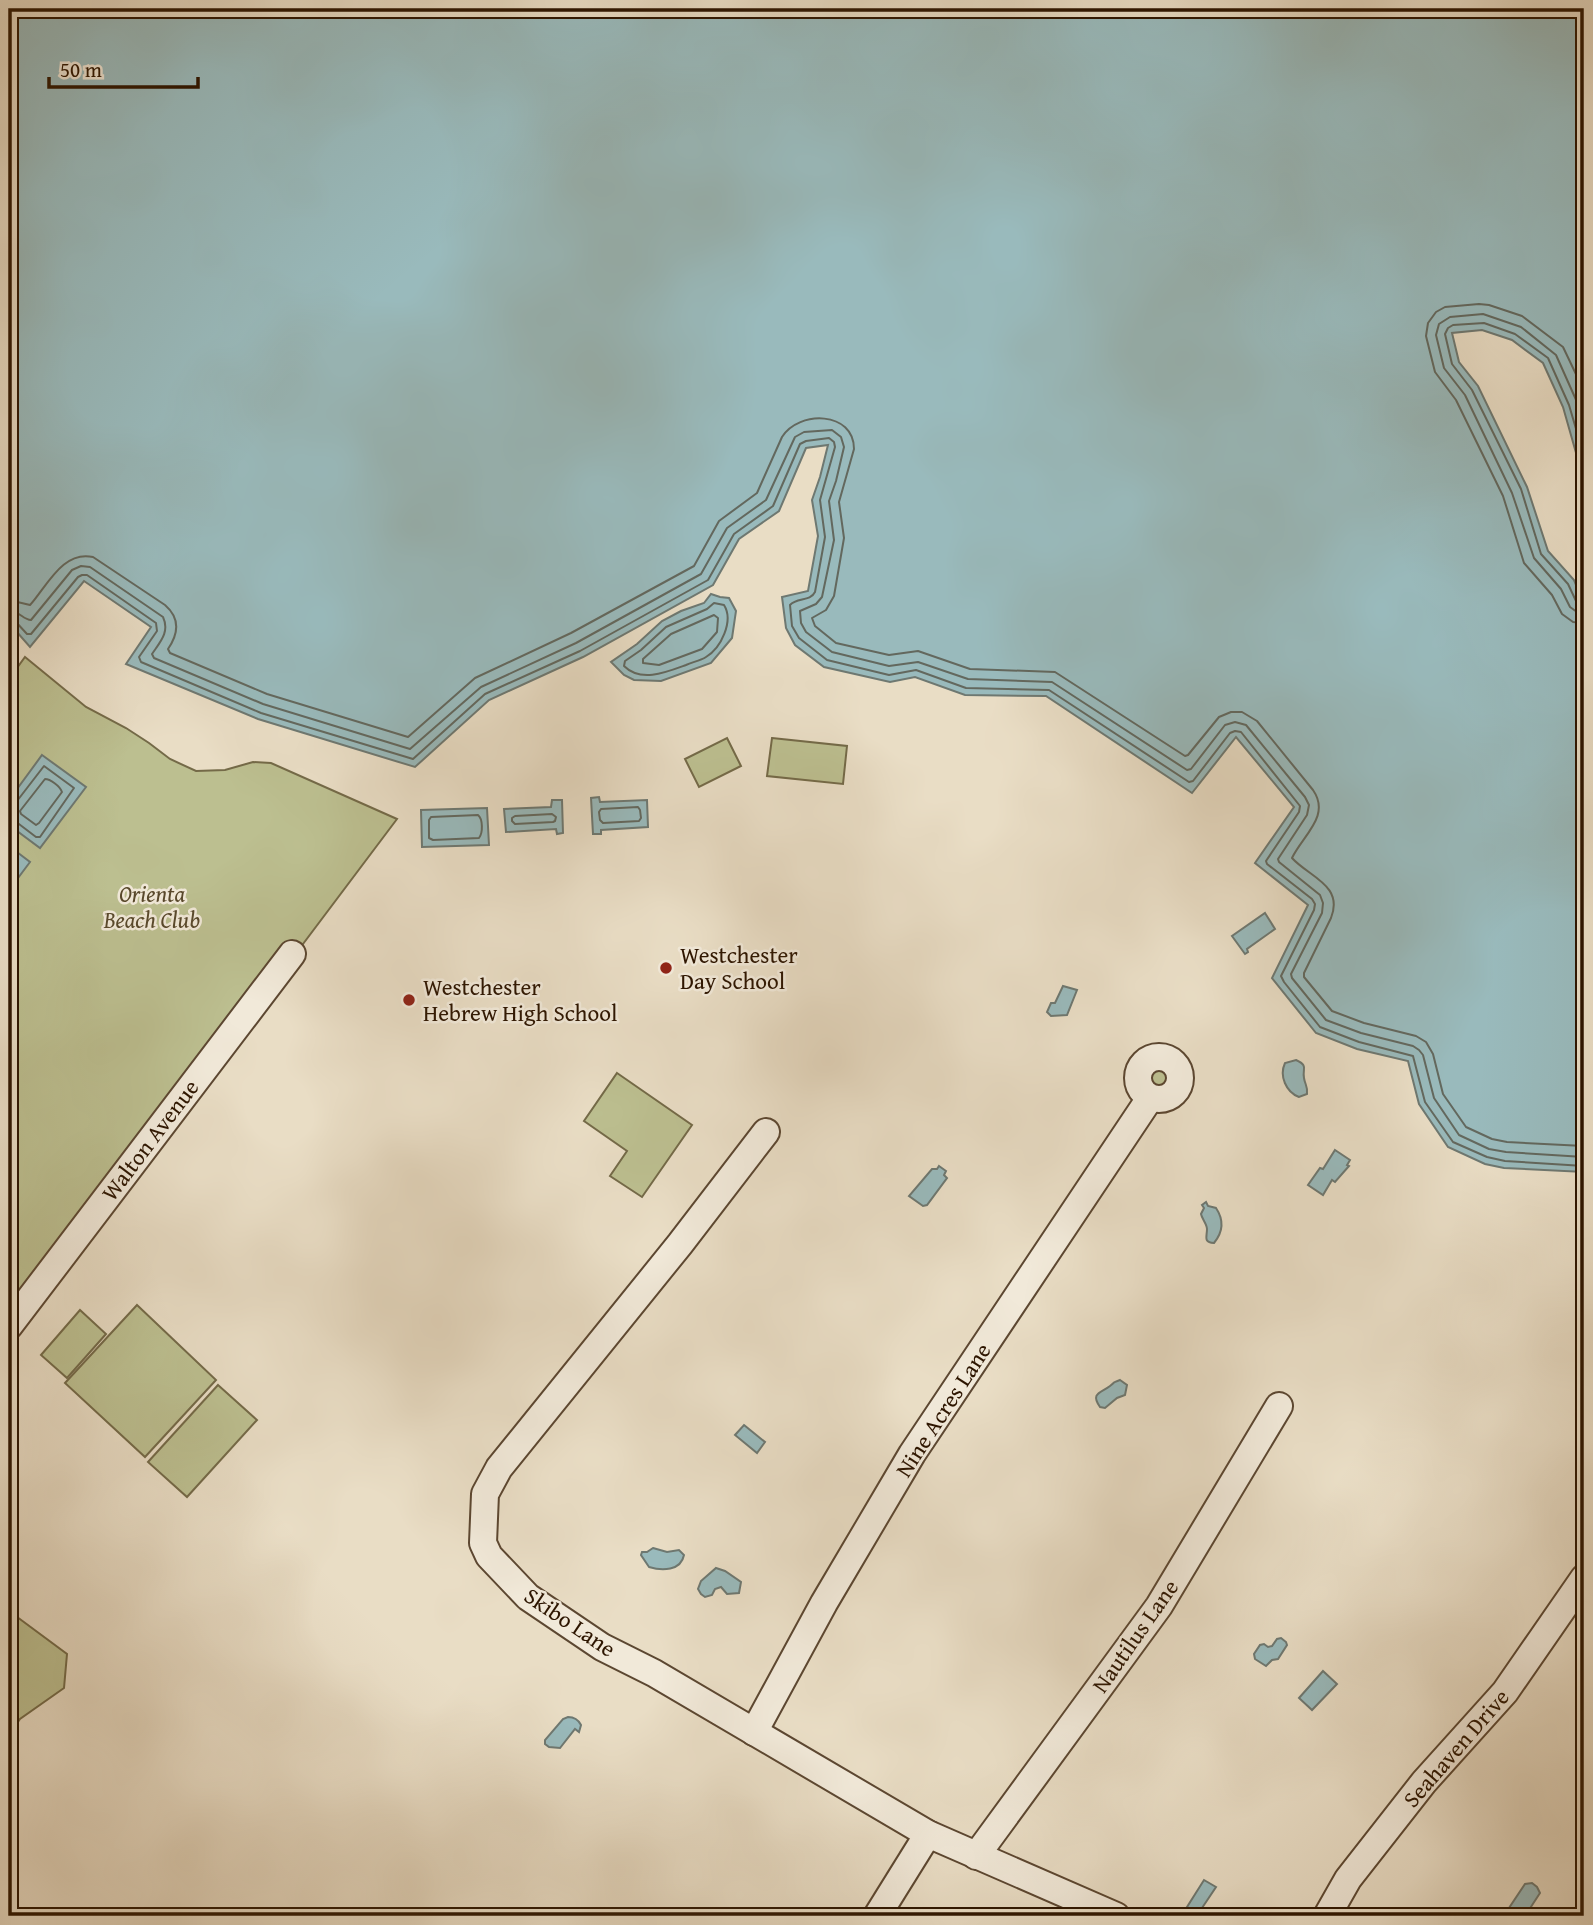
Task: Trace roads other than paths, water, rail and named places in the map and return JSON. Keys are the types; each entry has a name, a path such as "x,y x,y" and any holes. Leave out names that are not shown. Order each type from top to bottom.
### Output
{"street":[{"name":"Walton Avenue","path":"9,1325 292,954"},
{"name":"Nine Acres Lane","path":"754,1732 824,1603 912,1454 1150,1098"},
{"name":"Skibo Lane","path":"766,1132 680,1244 499,1468 485,1494 483,1543 489,1556 528,1597 602,1647 654,1673 928,1834 1116,1916"},
{"name":"Nautilus Lane","path":"976,1856 1159,1606 1279,1406"},
{"name":"Seahaven Drive","path":"1327,1916 1348,1879 1424,1782 1505,1692 1584,1578"},
{"path":"877,1916 928,1834"}],"water":[{"path":"9,9 1584,9 1584,481 1563,407 1543,363 1512,340 1482,330 1452,333 1459,362 1478,386 1527,487 1548,551 1574,580 1584,604 1584,1172 1504,1168 1485,1164 1448,1147 1419,1104 1408,1061 1357,1049 1316,1033 1272,978 1308,905 1255,863 1294,807 1236,737 1192,793 1046,696 965,695 915,677 890,682 824,667 795,645 786,628 782,597 808,591 818,536 812,500 828,445 806,448 779,511 739,539 713,585 583,657 489,700 415,767 258,719 126,664 151,627 84,581 30,647 9,623"},
{"path":"711,594 729,598 736,611 732,638 711,663 661,681 634,680 624,675 611,662 637,644 662,621 704,603"},
{"path":"42,755 86,787 40,848 9,825 9,800"},
{"path":"599,797 600,802 647,800 648,827 601,830 601,834 593,834 591,798"},
{"path":"552,800 562,800 563,833 557,834 556,829 506,832 504,809 551,807"},
{"path":"487,808 489,845 422,847 421,810"},
{"path":"9,846 30,862 9,890"},
{"path":"1265,913 1275,929 1247,949 1245,954 1232,936"},
{"path":"1063,986 1077,990 1067,1015 1051,1016 1047,1012"},
{"path":"1296,1060 1304,1066 1307,1089 1307,1094 1299,1097 1287,1087 1283,1078 1285,1063"},
{"path":"1335,1150 1350,1160 1347,1165 1349,1166 1335,1182 1332,1180 1323,1195 1308,1185 1320,1168 1323,1169"},
{"path":"939,1166 946,1171 944,1175 947,1178 927,1205 923,1206 909,1196 932,1169"},
{"path":"1206,1202 1208,1206 1216,1208 1221,1221 1221,1230 1214,1243 1207,1240 1207,1227 1201,1214 1204,1208 1202,1205"},
{"path":"1120,1380 1127,1385 1125,1395 1105,1408 1100,1407 1096,1396"},
{"path":"744,1425 765,1442 757,1453 735,1435"},
{"path":"653,1548 667,1552 679,1550 684,1555 675,1567 649,1567 641,1555"},
{"path":"716,1568 741,1582 739,1593 727,1594 721,1587 715,1589 712,1595 705,1597 701,1594 698,1589 701,1581"},
{"path":"1281,1638 1287,1645 1278,1659 1272,1660 1266,1666 1255,1659 1254,1654 1260,1645 1272,1646"},
{"path":"1323,1671 1337,1684 1312,1710 1299,1698"},
{"path":"568,1717 580,1723 579,1732 575,1729 560,1748 549,1747 545,1740 563,1719"},
{"path":"1204,1880 1216,1887 1198,1914 1187,1907"},
{"path":"1532,1883 1540,1893 1525,1916 1515,1916 1509,1908 1525,1884"}],"place":[{"name":"Westchester Day School","path":"666,968"},
{"name":"Westchester Hebrew High School","path":"409,1000"}],"park label":[{"name":"Orienta Beach Club","path":"152,907"}]}
